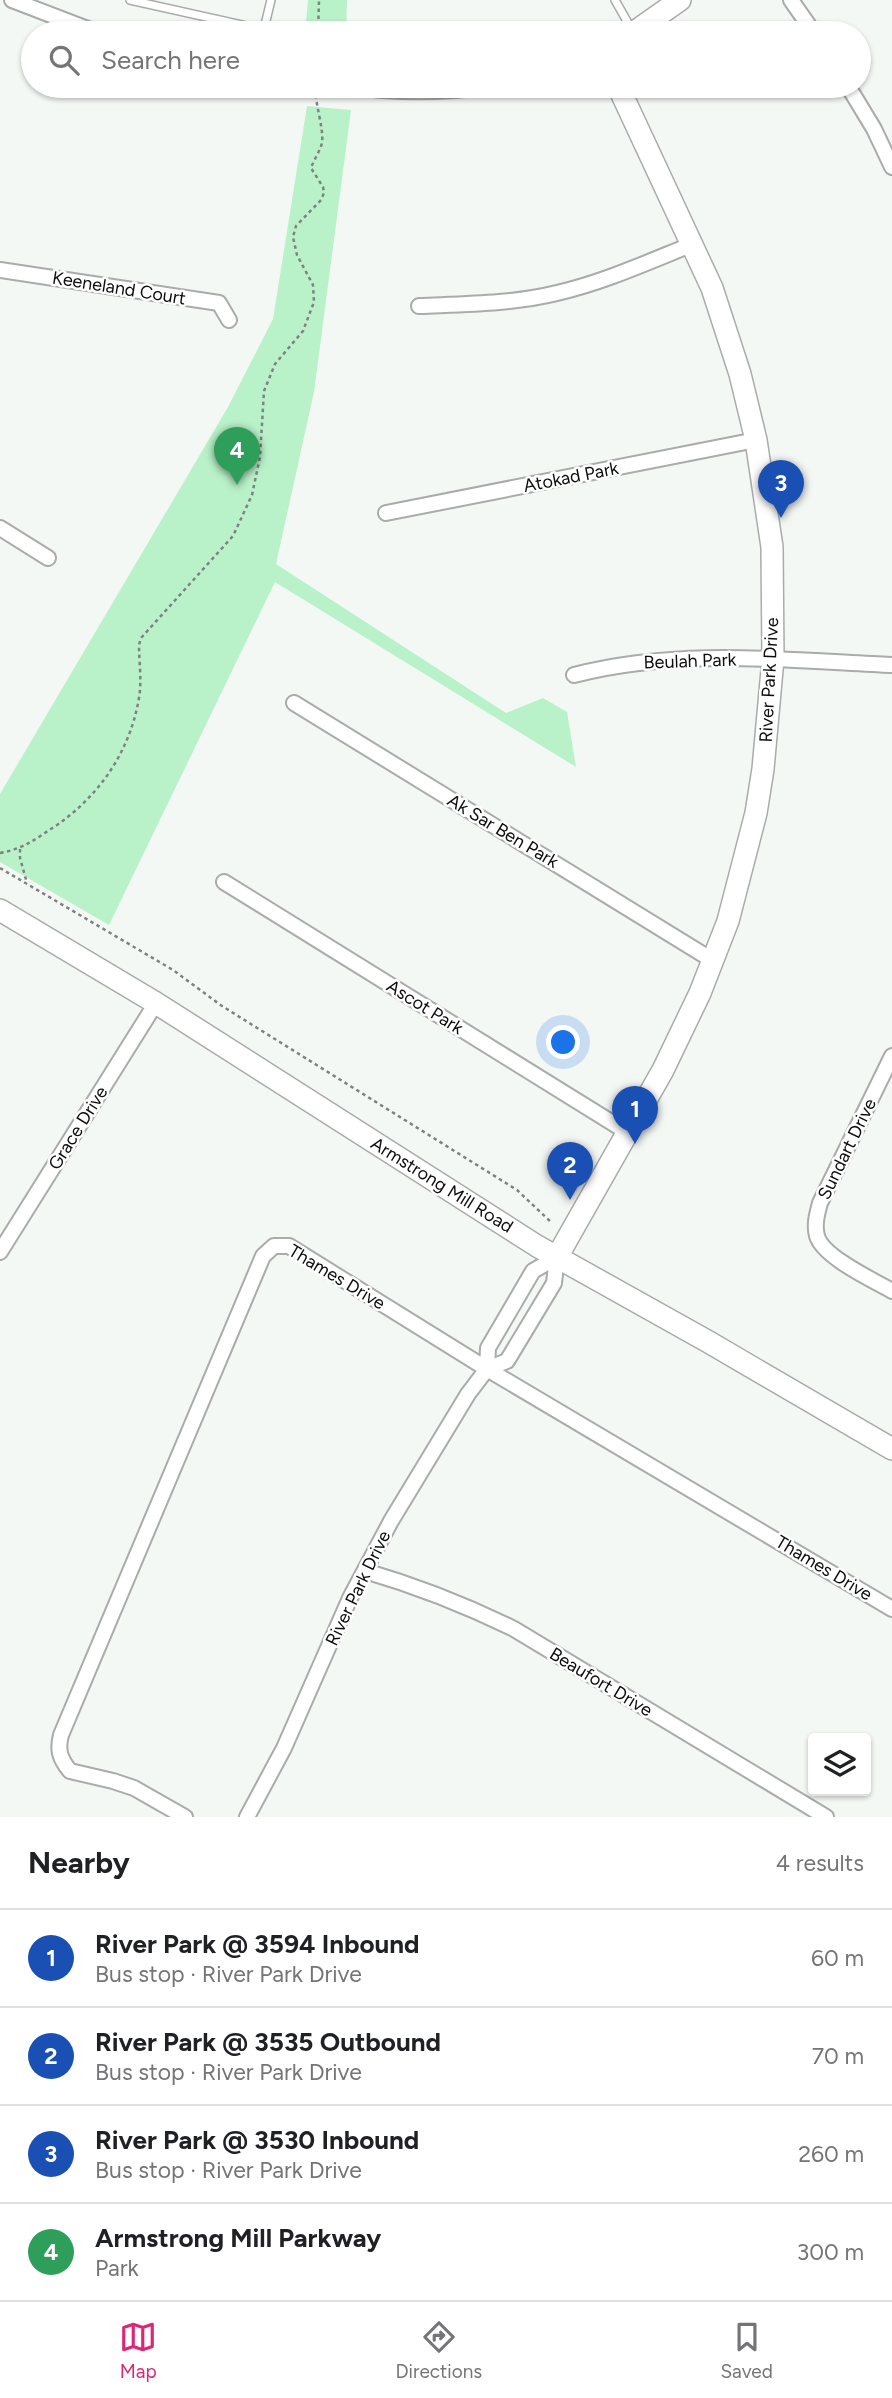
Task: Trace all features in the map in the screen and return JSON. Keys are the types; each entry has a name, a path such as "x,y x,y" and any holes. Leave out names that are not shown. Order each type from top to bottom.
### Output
{"street":[{"path":"12,0 67,21"},
{"path":"650,21 680,0"},
{"path":"792,0 806,21"},
{"name":"River Park Drive","path":"487,1369 507,1361 554,1283 557,1257 684,1028 740,884 763,769 773,659 774,582 772,547 756,440 712,288 624,98"},
{"path":"855,98 892,167"},
{"path":"419,306 487,303 556,293 630,270 693,244"},
{"name":"Keeneland Court","path":"0,270 219,303 229,320"},
{"name":"Atokad Park","path":"386,513 756,440"},
{"path":"0,528 48,558"},
{"name":"Beulah Park","path":"574,675 662,659 773,659 892,665"},
{"name":"Ak Sar Ben Park","path":"294,703 712,960"},
{"name":"Ascot Park","path":"224,882 627,1132"},
{"name":"Armstrong Mill Road","path":"0,910 156,1003 557,1257 892,1448"},
{"name":"Grace Drive","path":"0,1252 156,1003"},
{"name":"Sundart Drive","path":"891,1063 820,1203 815,1226 821,1245 831,1254 892,1291"},
{"name":"Thames Drive","path":"185,1817 134,1788 113,1780 70,1771 60,1756 58,1747 263,1256 274,1246 289,1246 487,1369 892,1609"},
{"name":"River Park Drive","path":"247,1817 284,1748 350,1598 453,1417 487,1369 488,1348 533,1272 557,1257"},
{"name":"Beaufort Drive","path":"365,1571 463,1604 514,1629 826,1817"}],"lane":[{"path":"130,0 218,21"},
{"path":"266,21 271,0"},
{"path":"615,0 626,21"}],"path":[{"path":"318,21 319,0"},
{"path":"0,853 20,849 78,809 93,796 110,774 133,725 140,697 141,638 228,541 252,495 260,457 264,391 275,364 303,331 314,302 313,285 297,255 293,237 296,226 321,200 324,193 311,168 322,137 315,98"},
{"path":"20,849 27,884"},
{"path":"0,868 173,970 222,1006 517,1190 552,1223"}],"green space":[{"path":"308,0 347,0 346,21 306,21"},
{"path":"307,106 351,110 314,392 276,564 506,713 543,698 567,712 576,767 275,582 109,925 0,862 0,794 228,407 273,319"}],"place":[{"name":"Armstrong Mill Parkway","path":"237,485"},
{"name":"River Park @ 3530 Inbound","path":"781,518"},
{"name":"River Park @ 3594 Inbound","path":"635,1144"},
{"name":"River Park @ 3535 Outbound","path":"570,1200"}]}
